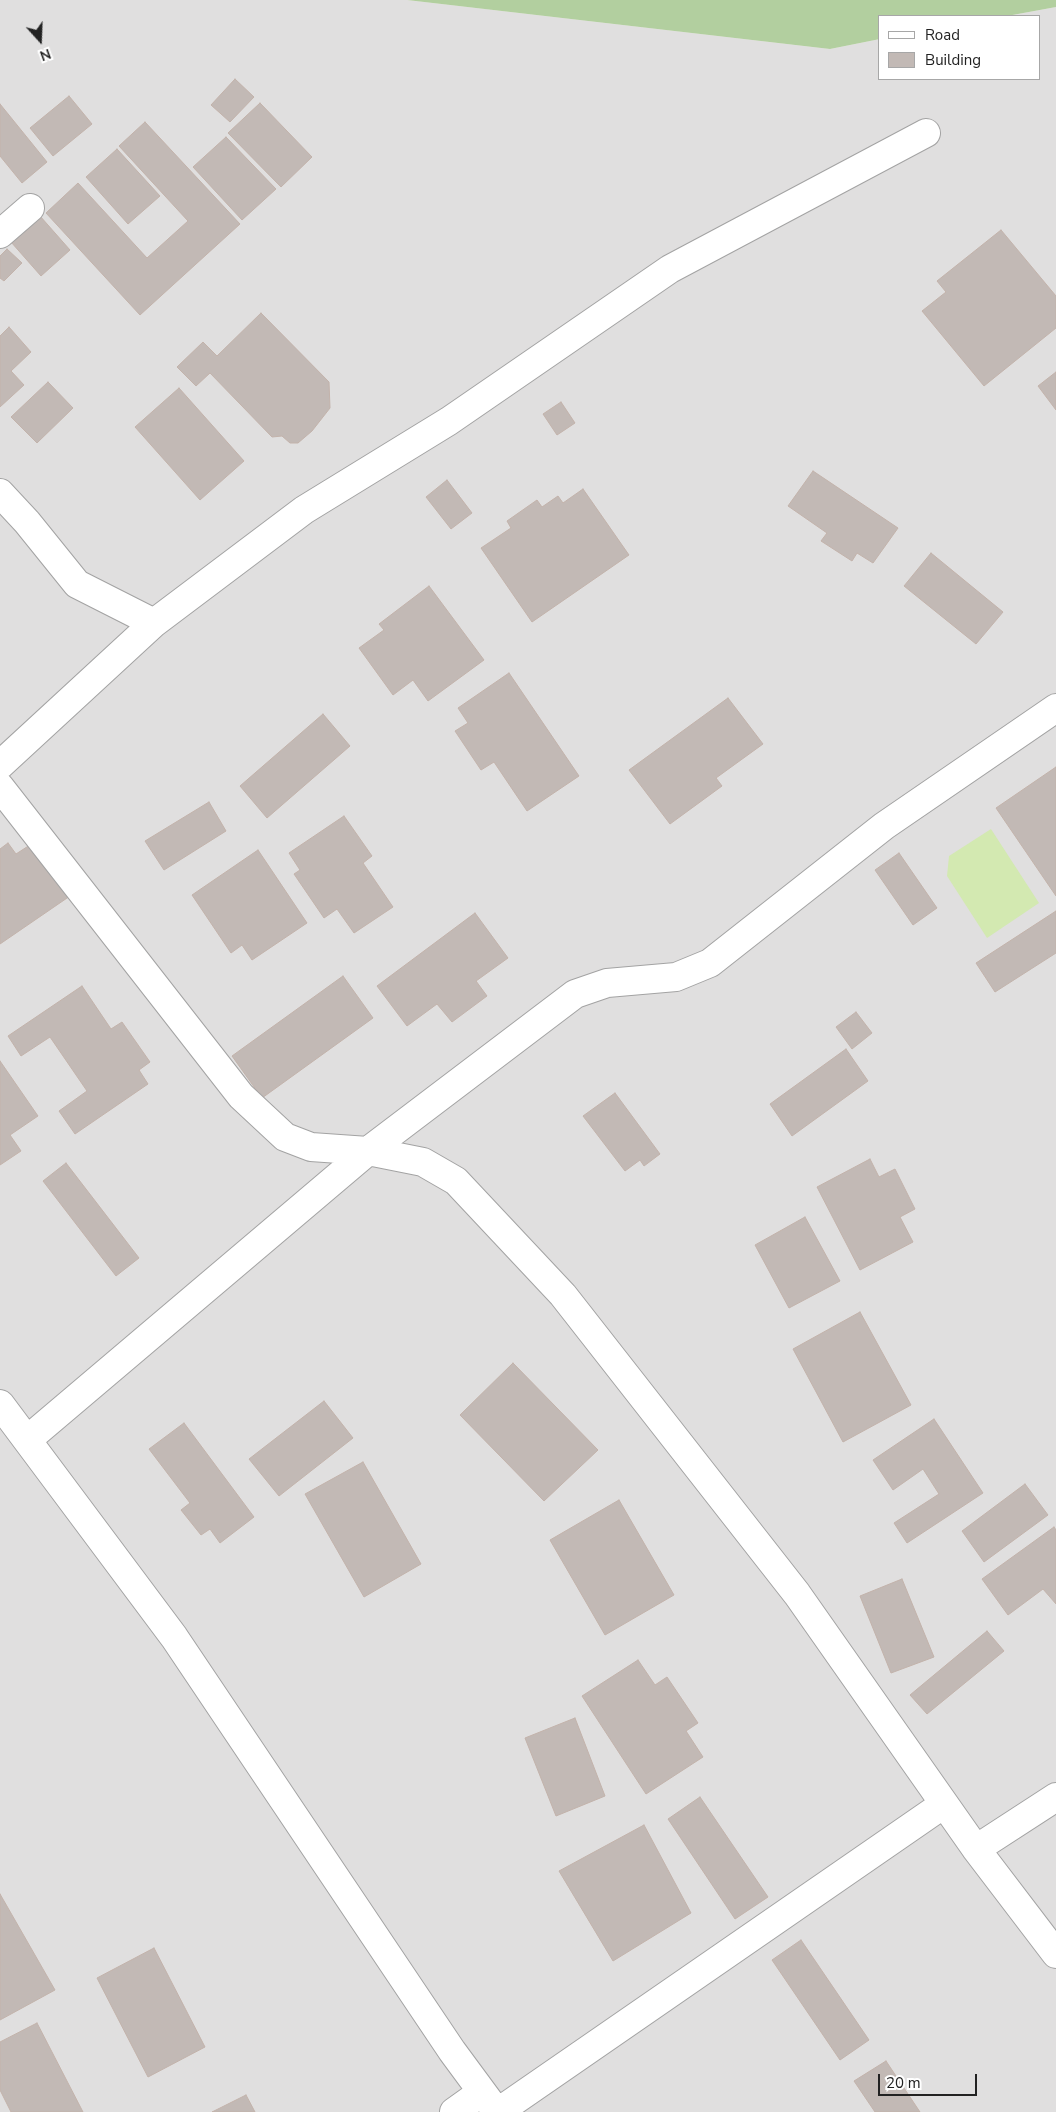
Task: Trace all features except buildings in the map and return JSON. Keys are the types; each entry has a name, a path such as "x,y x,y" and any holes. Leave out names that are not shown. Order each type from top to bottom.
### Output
{"street":[{"path":"0,765 154,623 304,510 448,421 670,269 926,133"},
{"path":"0,234 30,208"},
{"path":"0,494 27,522 77,584 154,623"},
{"path":"27,1440 368,1151 575,994 607,982 676,977 710,963 884,826 1056,708"},
{"path":"0,787 241,1096 285,1136 311,1147 368,1151 423,1162 456,1181 563,1295 797,1594 976,1849 1056,1954"},
{"path":"0,1404 174,1637 446,2043 492,2105"},
{"path":"976,1849 1056,1796"},
{"path":"454,2112 492,2105 944,1804"}],"shaded area":[{"path":"0,0 407,0 830,49 878,39 878,80 1041,80 1041,15 1012,15 1056,7 1056,2112 0,2112"}],"green space":[{"path":"407,0 1056,0 1056,7 1012,15 878,15 878,39 830,49"},
{"path":"991,829 1039,903 987,938 947,876 949,856"}]}
